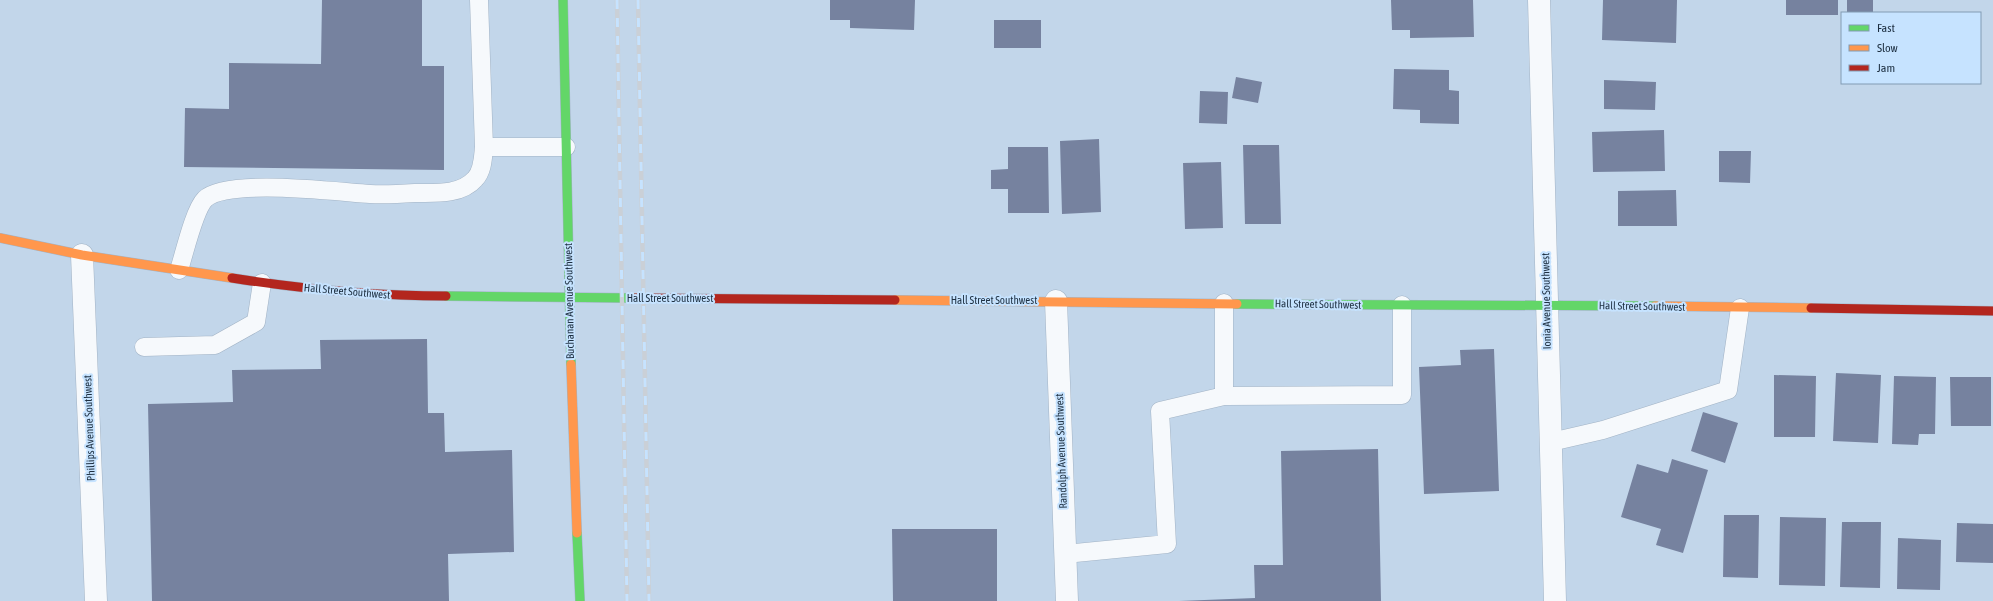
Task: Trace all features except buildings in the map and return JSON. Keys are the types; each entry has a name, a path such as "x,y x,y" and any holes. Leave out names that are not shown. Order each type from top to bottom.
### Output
{"main road":[{"name":"Buchanan Avenue Southwest","path":"563,0 568,298 580,601"},
{"name":"Hall Street Southwest","path":"0,238 82,255 262,283 399,296 1402,305 1576,305 1993,311"}],"street":[{"name":"Ionia Avenue Southwest","path":"1539,0 1555,601"},
{"name":"Phillips Avenue Southwest","path":"82,255 96,601"},
{"name":"Randolph Avenue Southwest","path":"1056,301 1067,601"}],"lane":[{"path":"179,270 192,224 205,199 227,190 258,187 372,194 441,193 461,188 476,179 483,163 484,148 478,0"},
{"path":"484,148 566,147"},
{"path":"144,347 215,345 237,334 256,322 262,283"},
{"path":"1224,303 1224,396"},
{"path":"1065,554 1167,544 1160,411 1224,396 1402,395 1402,305"},
{"path":"1550,442 1603,430 1728,390 1740,308"}],"railway":[{"path":"617,0 627,601"},
{"path":"638,0 649,601"}],"traffic: fast":[{"path":"563,0 571,364"},
{"path":"446,296 633,298"},
{"path":"1237,304 1655,306"},
{"path":"577,533 580,601"}],"traffic: slow":[{"path":"0,238 82,255 232,278"},
{"path":"895,300 1237,304"},
{"path":"1655,306 1811,308"},
{"path":"571,364 577,533"}],"traffic: jam":[{"path":"232,278 338,291 392,295 446,296"},
{"path":"633,298 895,300"},
{"path":"1811,308 1993,311"}]}
